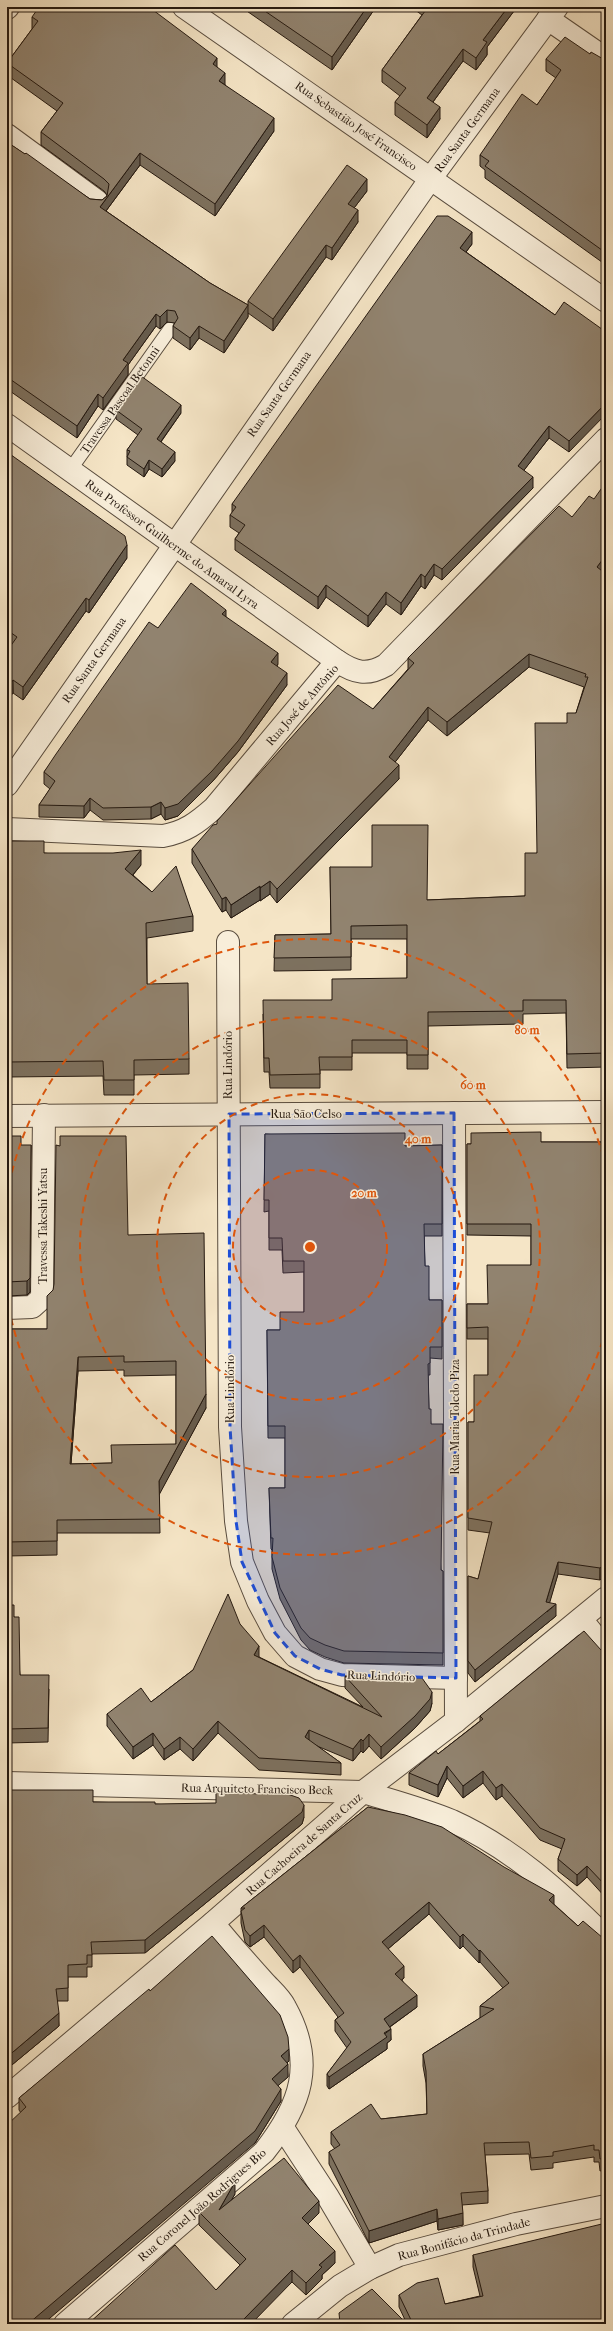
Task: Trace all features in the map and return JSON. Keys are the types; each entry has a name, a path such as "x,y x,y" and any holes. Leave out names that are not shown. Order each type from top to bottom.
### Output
{"street":[{"name":"Rua Sebastião José Francisco","path":"184,7 606,301"},
{"name":"Rua Santa Germana","path":"7,785 173,545 431,178 552,13"},
{"path":"552,13 606,59"},
{"path":"7,135 97,201"},
{"name":"Rua Professor Guilherme do Amaral Lyra","path":"7,425 337,662"},
{"name":"Rua José de Antônio","path":"7,829 163,836 176,834 194,826 214,808 337,662 358,673 368,673 386,665 606,439"},
{"name":"Rua Lindório","path":"228,942 230,1427 236,1521 241,1555 258,1601 275,1633 295,1656 320,1669 342,1675 456,1678"},
{"name":"Rua São Celso","path":"7,1116 44,1114 606,1112"},
{"name":"Rua Maria Toledo Piza","path":"454,1113 456,1720"},
{"name":"Travessa Takeshi Yatsu","path":"7,1308 32,1308 42,1298 44,1114"},
{"name":"Rua Cachoeira de Santa Cruz","path":"7,2096 213,1923 362,1792 456,1720 606,1598"},
{"path":"581,1619 606,1650"},
{"name":"Rua Arquiteto Francisco Beck","path":"7,1783 362,1792 406,1804 453,1821 494,1844 530,1867 568,1900 606,1938"},
{"name":"Rua Coronel João Rodrigues Bio","path":"65,2324 264,2152 283,2128 298,2095 303,2062 299,2038 284,2005 213,1923"},
{"path":"283,2128 328,2197 370,2268"},
{"name":"Rua Bonifácio da Trindade","path":"303,2320 340,2286 370,2268 399,2255 516,2224 606,2206"}],"lane":[{"name":"Travessa Pascoal Betonni","path":"70,470 170,329"}],"highlighted area":[{"path":"454,1113 456,1678 342,1675 320,1669 295,1656 275,1633 242,1562 236,1521 230,1427 229,1114"}],"building":[{"path":"39,7 149,7 217,58 213,64 225,73 219,81 274,118 215,204 140,153 100,207 210,283 248,305 224,341 199,326 190,338 173,326 178,318 175,311 167,310 160,317 156,314 123,360 128,363 103,398 98,394 77,426 7,377 7,142 25,154 26,153 90,199 102,200 107,196 109,184 41,132 63,103 7,63 38,21 32,17"},
{"path":"259,7 367,7 332,57"},
{"path":"428,7 508,7 483,40 487,42 476,58 463,49 427,98 440,107 427,125 395,102 406,88 382,70"},
{"path":"565,37 590,54 591,52 605,60 606,59 606,253 485,166 489,161 480,155 522,94 537,105 561,70 546,59"},
{"path":"347,165 367,179 348,204 358,210 332,248 326,245 273,319 248,301"},
{"path":"437,216 448,216 472,232 460,248 555,315 564,302 606,332 606,403 569,441 549,426 518,466 533,477 442,569 434,564 425,577 421,574 401,603 386,592 368,616 326,585 318,597 235,539 245,525 230,515 236,507 232,504"},
{"path":"141,376 181,405 157,439 175,452 162,469 149,460 144,469 127,457 130,451 127,450 142,429 116,410"},
{"path":"7,452 125,536 127,545 89,600 86,598 23,687 13,680 7,688 7,651 17,637 7,630"},
{"path":"606,482 606,555 597,567 606,574 606,1053 567,1054 566,1000 523,1000 523,1011 428,1012 428,1055 407,1055 407,1040 352,1040 352,1057 319,1057 320,1074 270,1075 269,1058 264,1058 263,1000 332,1000 332,979 407,978 407,925 351,926 351,957 274,958 275,935 331,934 330,867 372,867 372,825 428,825 427,900 525,896 525,853 537,853 535,723 567,723 567,713 576,713 588,677 585,677 586,674 529,654 447,722 428,707 389,757 399,765 277,889 270,881 231,905 226,897 222,899 192,849 213,825 217,824 217,821 338,685 373,709 414,663 408,658 559,506 572,517 589,496 594,499"},
{"path":"191,583 226,610 222,614 278,653 271,662 287,673 238,741 212,771 178,804 165,808 161,802 151,807 103,808 90,798 84,806 39,805 55,781 44,772 56,754 149,622 158,628"},
{"path":"7,841 44,841 44,853 113,853 141,850 125,869 152,892 176,866 193,916 146,923 147,984 188,983 189,1059 134,1060 134,1080 104,1080 103,1061 7,1062"},
{"path":"541,1132 541,1142 606,1142 606,1563 600,1568 558,1562 546,1602 556,1604 475,1670 468,1661 468,1576 478,1579 492,1522 468,1518 468,1422 474,1422 474,1375 488,1375 488,1327 467,1328 467,1304 488,1304 487,1265 531,1265 531,1224 467,1224 467,1144 471,1144 471,1133"},
{"path":"405,1133 405,1146 442,1145 442,1224 424,1224 425,1266 429,1266 429,1300 442,1300 442,1347 430,1347 430,1363 428,1364 429,1409 431,1409 431,1424 443,1424 441,1570 443,1571 443,1653 344,1651 310,1638 301,1628 280,1588 272,1557 273,1538 271,1538 269,1488 285,1488 285,1426 268,1426 267,1330 280,1330 280,1312 304,1312 304,1261 283,1261 282,1238 269,1238 269,1200 264,1200 265,1134"},
{"path":"7,1136 21,1136 21,1145 31,1145 30,1278 27,1281 7,1282"},
{"path":"60,1136 126,1136 128,1235 204,1233 206,1394 159,1481 160,1519 57,1520 57,1541 7,1542 7,1329 47,1329 47,1296 53,1290 54,1284 56,1145 60,1146","holes":["124,1356 124,1362 176,1361 176,1444 111,1445 112,1463 70,1464 78,1357"]},
{"path":"228,1594 240,1624 259,1646 254,1655 382,1717 345,1676 422,1678 432,1692 430,1699 415,1716 381,1747 369,1734 363,1741 361,1739 353,1749 309,1730 305,1737 341,1763 259,1758 218,1721 193,1749 180,1737 164,1749 153,1733 133,1747 107,1714 141,1688 151,1702 193,1670"},
{"path":"7,1602 10,1602 10,1605 14,1605 14,1617 19,1617 20,1675 49,1675 48,1728 7,1729"},
{"path":"584,1631 601,1650 606,1650 606,1886 587,1866 577,1875 558,1859 565,1839 540,1828 502,1784 496,1788 483,1771 463,1786 447,1766 438,1785 409,1773 436,1751 438,1754 483,1719 480,1716"},
{"path":"7,1790 93,1790 93,1802 155,1802 155,1804 216,1803 216,1791 258,1794 258,1790 276,1790 299,1798 304,1805 302,1812 145,1940 91,1942 92,1955 87,1955 87,1964 68,1965 68,1988 56,1989 59,2013 7,2057"},
{"path":"368,1807 405,1815 442,1827 504,1867 554,1895 549,1900 578,1926 583,1921 603,1938 606,1938 606,2167 604,2158 600,2159 599,2150 594,2150 594,2145 553,2152 553,2156 531,2158 529,2142 484,2143 488,2191 461,2193 463,2213 438,2219 437,2209 369,2231 329,2152 340,2145 331,2132 371,2104 381,2119 427,2114 426,2071 423,2054 494,2009 480,2006 509,1983 480,1950 479,1951 463,1934 460,1937 429,1902 382,1942 404,1966 395,1974 417,1995 384,2019 391,2029 384,2033 387,2037 329,2077 327,2074 351,2042 335,2020 344,2013 300,1955 293,1961 264,1925 250,1936 245,1930 241,1911 245,1908 241,1908"},
{"path":"212,1936 280,2015 288,2037 289,2049 281,2056 288,2064 272,2079 281,2089 255,2131 28,2324 7,2324 7,2125 26,2107 19,2098 149,1989 150,1991"},
{"path":"284,2158 319,2201 302,2218 335,2251 319,2265 322,2267 306,2283 292,2270 244,2319 248,2324 88,2324 175,2245 216,2290 246,2259 199,2212 235,2182 219,2210"},
{"path":"606,2223 606,2324 413,2324 399,2295 417,2283 438,2278 445,2304 483,2296 473,2255"},
{"path":"372,2289 407,2324 340,2324 339,2313"}]}
